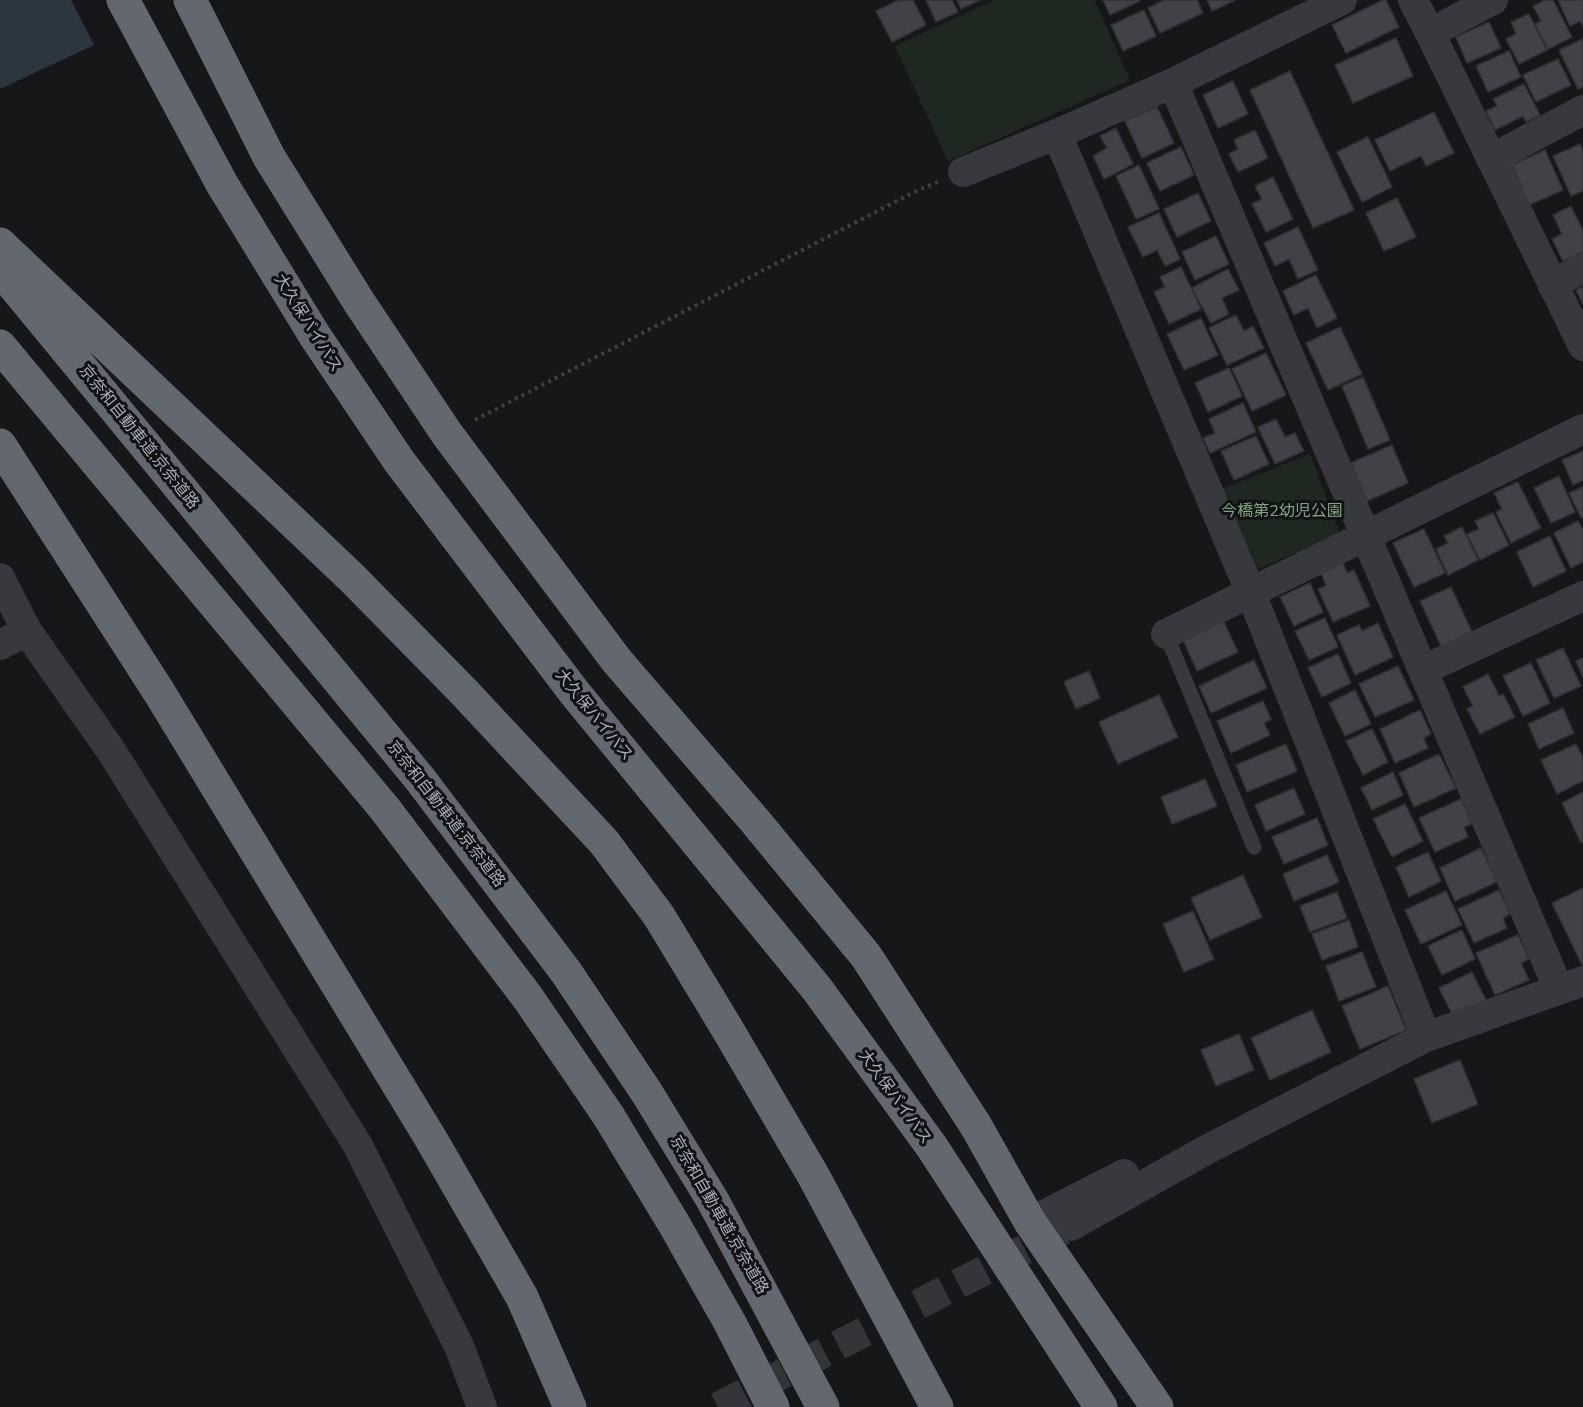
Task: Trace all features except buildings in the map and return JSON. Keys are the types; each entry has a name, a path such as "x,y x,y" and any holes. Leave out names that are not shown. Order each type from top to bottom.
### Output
{"highway":[{"name":"大久保バイパス","path":"123,0 222,184 315,336 399,461 574,692 817,989 932,1147 1101,1407"},
{"path":"190,0 269,157 359,302 447,434 617,660 755,821 866,956 975,1126 1030,1222 1157,1407"},
{"path":"0,244 351,578 463,691 604,842 659,916 725,1024 813,1175 937,1407"},
{"name":"京奈和自動車道;京奈道路","path":"0,268 420,779 566,972 647,1093 713,1201 823,1407"},
{"path":"0,346 385,809 528,998 608,1115 674,1224 730,1323 773,1407"},
{"path":"0,445 159,692 431,1139 522,1297 570,1407"}],"street":[{"path":"963,172 1173,83 1342,0"},
{"path":"1413,0 1583,346"},
{"path":"1430,33 1493,0"},
{"path":"1071,1226 1225,1141 1426,1037 1571,986 1423,670 1173,83"},
{"path":"1491,159 1583,110"},
{"path":"1057,134 1251,593 1426,1037"},
{"path":"1552,284 1583,268"},
{"path":"1166,634 1583,429"},
{"path":"0,578 27,631 110,749 357,1144 459,1346 482,1407"},
{"path":"1423,670 1583,596"},
{"path":"0,645 27,631"},
{"path":"1030,1222 1197,1135 1225,1141"}],"lane":[{"path":"1166,634 1254,847"}],"path":[{"path":"447,434 914,192 963,172"}],"green space":[{"path":"994,0 1094,0 1130,80 948,161 895,46"},
{"name":"今橋第2幼児公園","path":"1310,454 1340,534 1258,569 1222,489"}],"shaded area":[{"path":"0,0 71,0 94,45 0,89"}],"tunnel":[{"path":"718,1407 1063,1230"}]}
